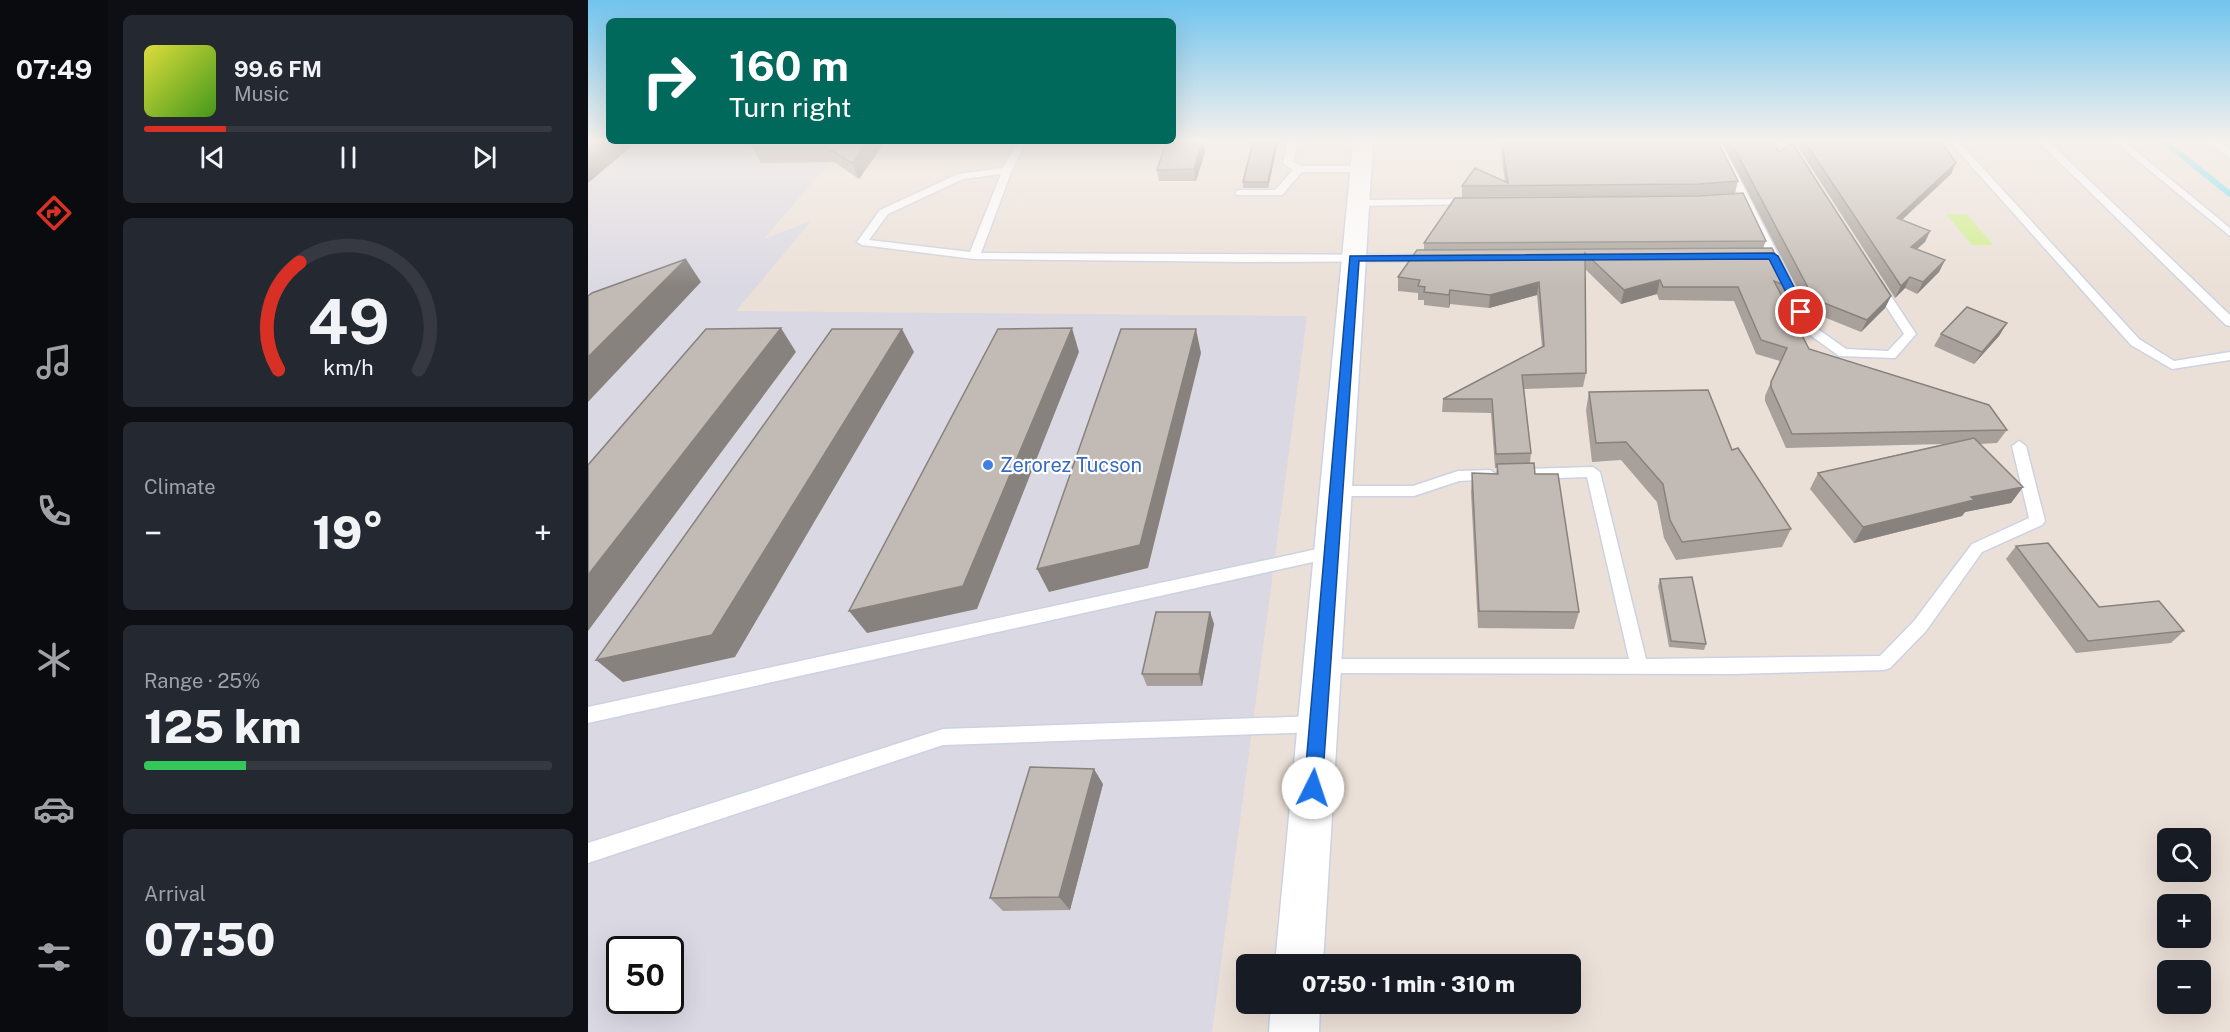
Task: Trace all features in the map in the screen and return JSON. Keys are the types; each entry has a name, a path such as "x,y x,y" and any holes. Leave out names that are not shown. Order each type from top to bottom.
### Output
{"main road":[{"path":"1300,954 1359,190"},
{"path":"1294,1032 1295,1014"}],"lane":[{"path":"931,190 884,212 862,243 974,256 1248,259 1449,258"},
{"path":"974,256 999,190"},
{"path":"1240,193 1278,193 1280,190"},
{"path":"1734,190 1767,256 1810,329 1843,353 1891,355 1910,334 1870,272"},
{"path":"1998,190 2135,342 2172,365 2230,356"},
{"path":"2093,190 2230,322"},
{"path":"2178,190 2230,233"},
{"path":"1358,203 1478,202"},
{"path":"1322,666 1732,667 1884,663 1920,626 1977,548 2037,521 2019,446"},
{"path":"1336,491 1414,490 1458,476 1593,472 1640,667"},
{"path":"588,715 1331,552"},
{"path":"588,853 943,737 1318,724"}],"shaded area":[{"path":"588,190 806,190 764,239 811,221 736,311 1307,316 1212,1032 588,1032"}],"green space":[{"path":"1946,214 1967,214 1993,245 1972,245"}],"building":[{"path":"1756,190 1823,190 1891,296 1867,320 1814,299"},
{"path":"1837,190 1927,190 1897,218 1930,231 1911,247 1945,260 1923,282 1910,277 1901,286"},
{"path":"1743,193 1766,241 1424,243 1455,198 1699,196"},
{"path":"1772,248 1793,289 1774,281 1809,349 1989,405 2007,430 1792,434 1771,387 1771,382 1787,348 1761,340 1738,287 1663,287 1660,280 1624,290 1585,253 1586,373 1522,375 1531,453 1496,454 1492,399 1443,399 1544,346 1539,282 1490,295 1450,290 1449,295 1424,292 1425,287 1418,286 1420,280 1398,277 1417,250"},
{"path":"686,259 588,357 588,296"},
{"path":"1967,307 2007,323 1982,352 1941,334"},
{"path":"781,328 588,575 588,465 706,329"},
{"path":"1072,328 963,586 849,611 998,329"},
{"path":"832,329 902,329 712,635 596,660"},
{"path":"1121,329 1196,329 1140,545 1037,569"},
{"path":"1708,390 1732,450 1738,448 1791,529 1682,542 1670,520 1663,484 1626,442 1596,443 1589,392"},
{"path":"1974,438 2023,487 1971,497 1974,500 1863,527 1818,473"},
{"path":"1534,463 1535,474 1558,474 1579,612 1479,611 1472,473 1498,474 1497,464"},
{"path":"2048,543 2099,607 2159,601 2184,631 2088,641 2016,546"},
{"path":"1692,577 1706,644 1671,641 1660,579"},
{"path":"1156,612 1210,612 1199,674 1142,674"},
{"path":"1030,767 1094,769 1059,897 990,898"}],"waterway":[{"path":"2225,190 2230,194"}],"place":[{"name":"Zerorez Tucson","path":"988,465"}],"route":[{"path":"1313,788 1354,258 1773,256 1801,312"}]}
